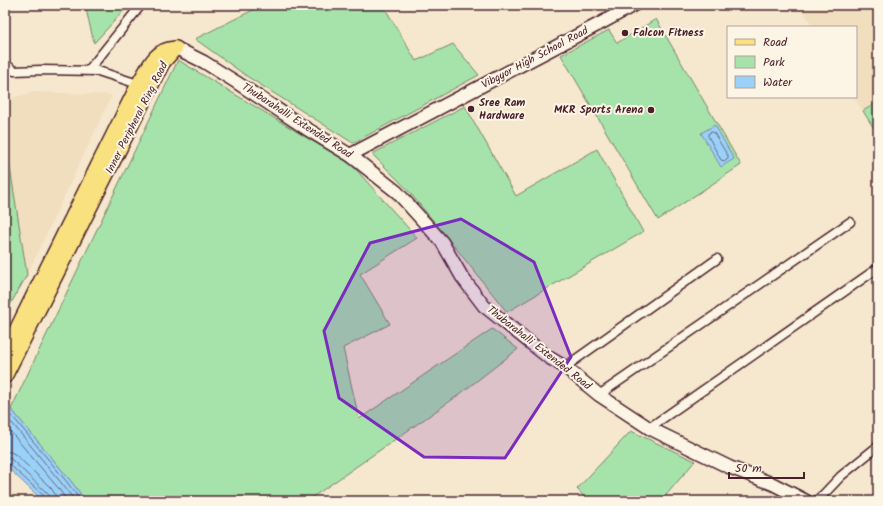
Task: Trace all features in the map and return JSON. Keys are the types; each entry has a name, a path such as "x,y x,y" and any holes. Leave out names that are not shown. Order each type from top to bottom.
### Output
{"main road":[{"name":"Inner Peripheral Ring Road","path":"5,352 138,84 158,60 176,48"},
{"name":"Inner Peripheral Ring Road","path":"5,377 158,60"}],"street":[{"path":"88,71 141,5"},
{"name":"Vibgyor High School Road","path":"350,155 634,5"},
{"name":"Thubarahalli Extended Road","path":"176,48 204,62 350,155 397,192 442,242 462,277 484,306 548,357 565,367 599,395 649,428 729,467 773,484 806,501"},
{"path":"5,63 14,71 98,71 138,84"},
{"path":"599,395 850,222"},
{"path":"565,367 717,259"},
{"path":"649,428 878,268"},
{"path":"816,501 824,495 841,476 878,446"}],"highlighted area":[{"path":"461,219 534,262 571,357 505,458 424,457 339,398 324,331 370,243"}],"shaded area":[{"path":"800,5 878,5 878,102 863,111 855,98 857,98 857,26 812,26"},
{"path":"34,92 112,95 27,275 5,136 5,100"}],"green space":[{"path":"85,5 129,5 94,43"},
{"path":"263,5 383,5 416,61 453,44 479,75 353,143 248,77 195,39"},
{"name":"MKR Sports Arena","path":"656,19 741,165 658,220 561,55 609,30 617,43"},
{"path":"178,60 352,165 417,238 360,274 390,324 343,348 359,419 492,329 518,349 456,397 307,501 86,501 11,409"},
{"path":"878,102 878,135 863,111"},
{"path":"465,106 516,196 597,149 643,232 507,312 405,187 372,154"},
{"path":"5,136 27,275 5,314"},
{"path":"631,431 695,461 661,501 588,501 577,489"}],"water":[{"path":"715,125 734,159 721,167 701,133"},
{"path":"11,409 86,501 43,501 5,465 5,416"}],"place":[{"name":"Falcon Fitness","path":"625,33"},
{"name":"Sree Ram Hardware","path":"471,109"},
{"name":"MKR Sports Arena","path":"651,110"}]}
